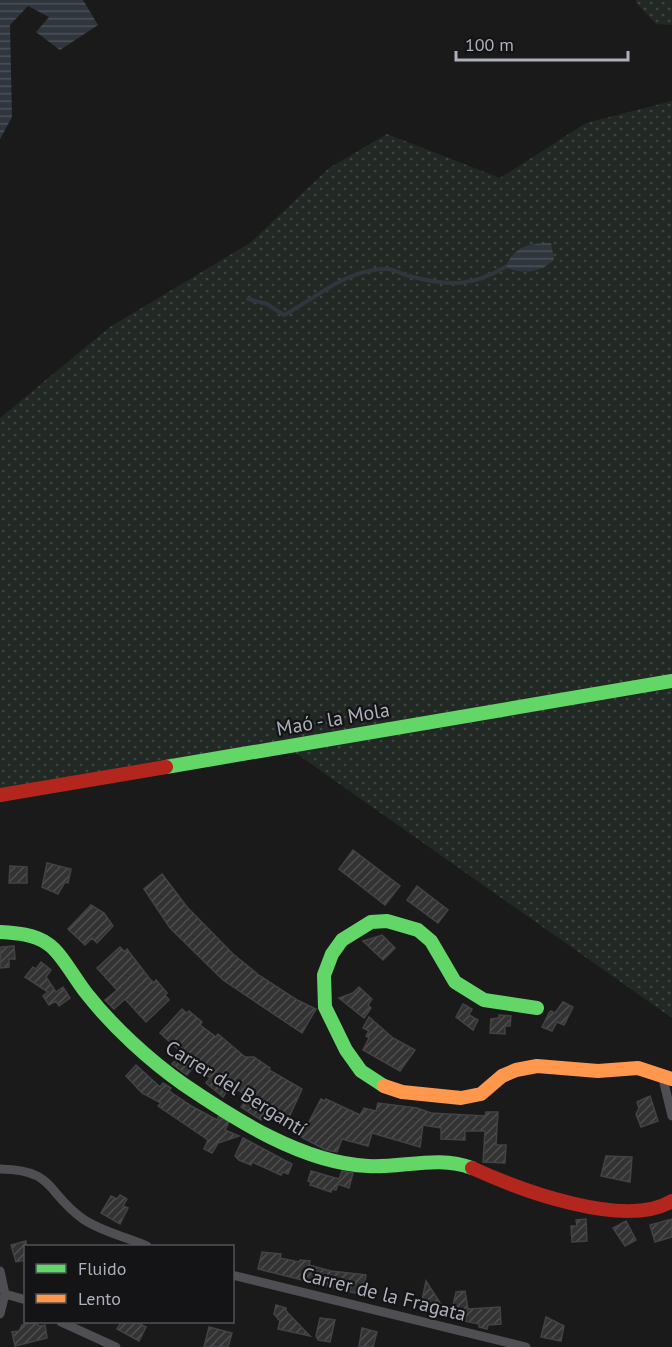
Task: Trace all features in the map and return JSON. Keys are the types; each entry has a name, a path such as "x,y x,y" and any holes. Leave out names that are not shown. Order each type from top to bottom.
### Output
{"street":[{"name":"Maó - la Mola","path":"0,795 672,681"},
{"path":"537,1008 484,1000 455,982 431,941 425,935 402,924 387,921 371,922 342,940 332,954 324,975 325,1007 346,1050 361,1071 377,1084 402,1092 461,1098 480,1094 502,1076 516,1070 537,1066 598,1071 638,1068 667,1077 672,1116"},
{"name":"Carrer del Bergantí","path":"0,932 27,934 49,944 88,996 152,1060 184,1084 273,1138 305,1153 334,1161 368,1166 452,1162 465,1164 507,1185 539,1196 632,1211 661,1208 672,1201"},
{"path":"0,1169 34,1172 46,1181 83,1219 145,1245"},
{"path":"0,1271 4,1294 0,1314"},
{"name":"Carrer de la Fragata","path":"234,1275 526,1347"},
{"path":"4,1294 24,1299"},
{"path":"64,1323 116,1347"}],"shaded area":[{"path":"0,0 83,0 98,25 60,50 36,32 49,17 28,6 10,25 12,117 0,139"},
{"path":"636,0 672,0 672,25 656,24 636,3"},
{"path":"672,101 672,1018 287,747 0,795 0,418 110,327 250,243 329,168 387,134 500,178 586,123"},
{"path":"551,243 554,260 542,268 525,272 505,267 518,250 536,244"}],"building":[{"path":"353,850 400,886 385,905 339,869"},
{"path":"47,863 71,869 68,883 65,882 58,894 42,887"},
{"path":"10,866 27,867 27,883 9,883"},
{"path":"162,874 187,907 233,954 260,976 297,1000 316,1009 302,1033 223,980 170,928 144,889"},
{"path":"417,886 448,910 438,923 407,900"},
{"path":"91,905 104,913 113,926 97,943 92,938 85,945 68,929"},
{"path":"382,935 395,948 383,960 363,941"},
{"path":"14,946 15,959 9,959 9,967 0,968 1,947"},
{"path":"120,947 125,952 127,949 149,978 154,983 156,980 167,993 165,995 169,1000 146,1022 125,999 114,1009 105,1000 117,990 97,968"},
{"path":"41,962 51,970 46,977 56,992 63,987 70,998 59,1006 56,1001 49,1005 43,996 48,992 25,977 33,967 36,969"},
{"path":"359,987 372,999 368,1005 371,1008 364,1018 339,998 353,993"},
{"path":"563,1002 573,1007 564,1025 557,1022 552,1031 542,1027 549,1013 551,1011 555,1013"},
{"path":"463,1004 472,1009 469,1015 478,1020 473,1030 456,1017"},
{"path":"182,1009 186,1013 189,1011 202,1022 200,1025 216,1037 218,1034 245,1057 254,1057 270,1068 269,1070 302,1089 286,1124 266,1112 261,1120 241,1107 248,1097 231,1085 223,1097 206,1083 210,1078 194,1066 187,1075 172,1064 182,1053 160,1033"},
{"path":"499,1015 511,1016 510,1026 505,1026 505,1034 490,1033 491,1019 499,1018"},
{"path":"369,1017 393,1038 415,1050 400,1071 363,1050 369,1038 366,1036 369,1031 363,1028"},
{"path":"136,1065 160,1087 163,1083 171,1088 169,1091 193,1107 217,1120 219,1116 229,1122 225,1130 239,1136 218,1143 212,1153 204,1149 208,1140 158,1106 161,1103 142,1093 126,1076"},
{"path":"650,1096 658,1121 641,1127 636,1114 639,1108 637,1102"},
{"path":"321,1099 325,1101 326,1099 360,1115 364,1108 376,1111 378,1103 417,1108 431,1113 485,1116 486,1112 498,1112 496,1145 506,1145 505,1163 483,1162 485,1131 465,1131 465,1140 441,1139 441,1128 423,1125 420,1147 372,1133 368,1146 342,1139 337,1152 326,1150 301,1137"},
{"path":"243,1138 292,1164 288,1174 283,1172 281,1175 252,1162 251,1165 239,1160 235,1156"},
{"path":"606,1156 632,1157 630,1182 601,1176"},
{"path":"311,1171 339,1179 342,1171 353,1173 349,1188 338,1184 336,1190 332,1189 331,1192 310,1185 311,1182 308,1181"},
{"path":"120,1195 127,1199 123,1206 128,1208 120,1224 101,1213 111,1196 117,1199"},
{"path":"586,1219 587,1241 572,1242 571,1226 577,1226 576,1220"},
{"path":"672,1219 672,1237 655,1242 650,1225"},
{"path":"626,1221 636,1240 625,1246 613,1228"},
{"path":"26,1241 24,1260 16,1262 11,1245"},
{"path":"262,1252 281,1254 280,1258 299,1262 300,1260 310,1261 309,1265 331,1271 366,1275 364,1285 361,1284 359,1294 258,1269"},
{"path":"426,1281 444,1309 421,1305"},
{"path":"465,1291 468,1309 500,1307 501,1324 488,1325 487,1329 479,1327 479,1324 450,1318 456,1292"},
{"path":"276,1305 286,1308 286,1311 310,1336 278,1329 280,1321 274,1314"},
{"path":"546,1317 564,1326 561,1341 541,1337"},
{"path":"320,1318 335,1320 330,1342 318,1340 316,1336"},
{"path":"36,1323 39,1326 45,1325 47,1338 15,1346 12,1332 19,1331 22,1325"},
{"path":"120,1323 139,1323 146,1327 139,1341 117,1329"},
{"path":"209,1327 232,1333 228,1347 204,1347"},
{"path":"362,1328 377,1332 373,1347 359,1346"}],"waterway":[{"path":"248,299 267,304 284,315 345,279 372,270 390,269 426,280 460,283 482,278 505,267"}],"traffic: fast":[{"path":"166,767 672,681"},
{"path":"384,1086 361,1071 346,1050 325,1007 324,975 332,954 342,940 371,922 387,921 418,930 431,941 455,982 484,1000 537,1008"},
{"path":"0,932 31,936 48,944 58,953 97,1006 145,1054 170,1075 204,1098 271,1137 319,1157 344,1163 381,1166 447,1162 472,1168"}],"traffic: slow":[{"path":"384,1086 402,1092 461,1098 481,1094 502,1076 516,1070 537,1066 598,1071 638,1068 672,1079"}],"traffic: jam":[{"path":"0,795 166,767"},
{"path":"472,1168 543,1195 600,1209 627,1211 652,1209 672,1201"}]}
